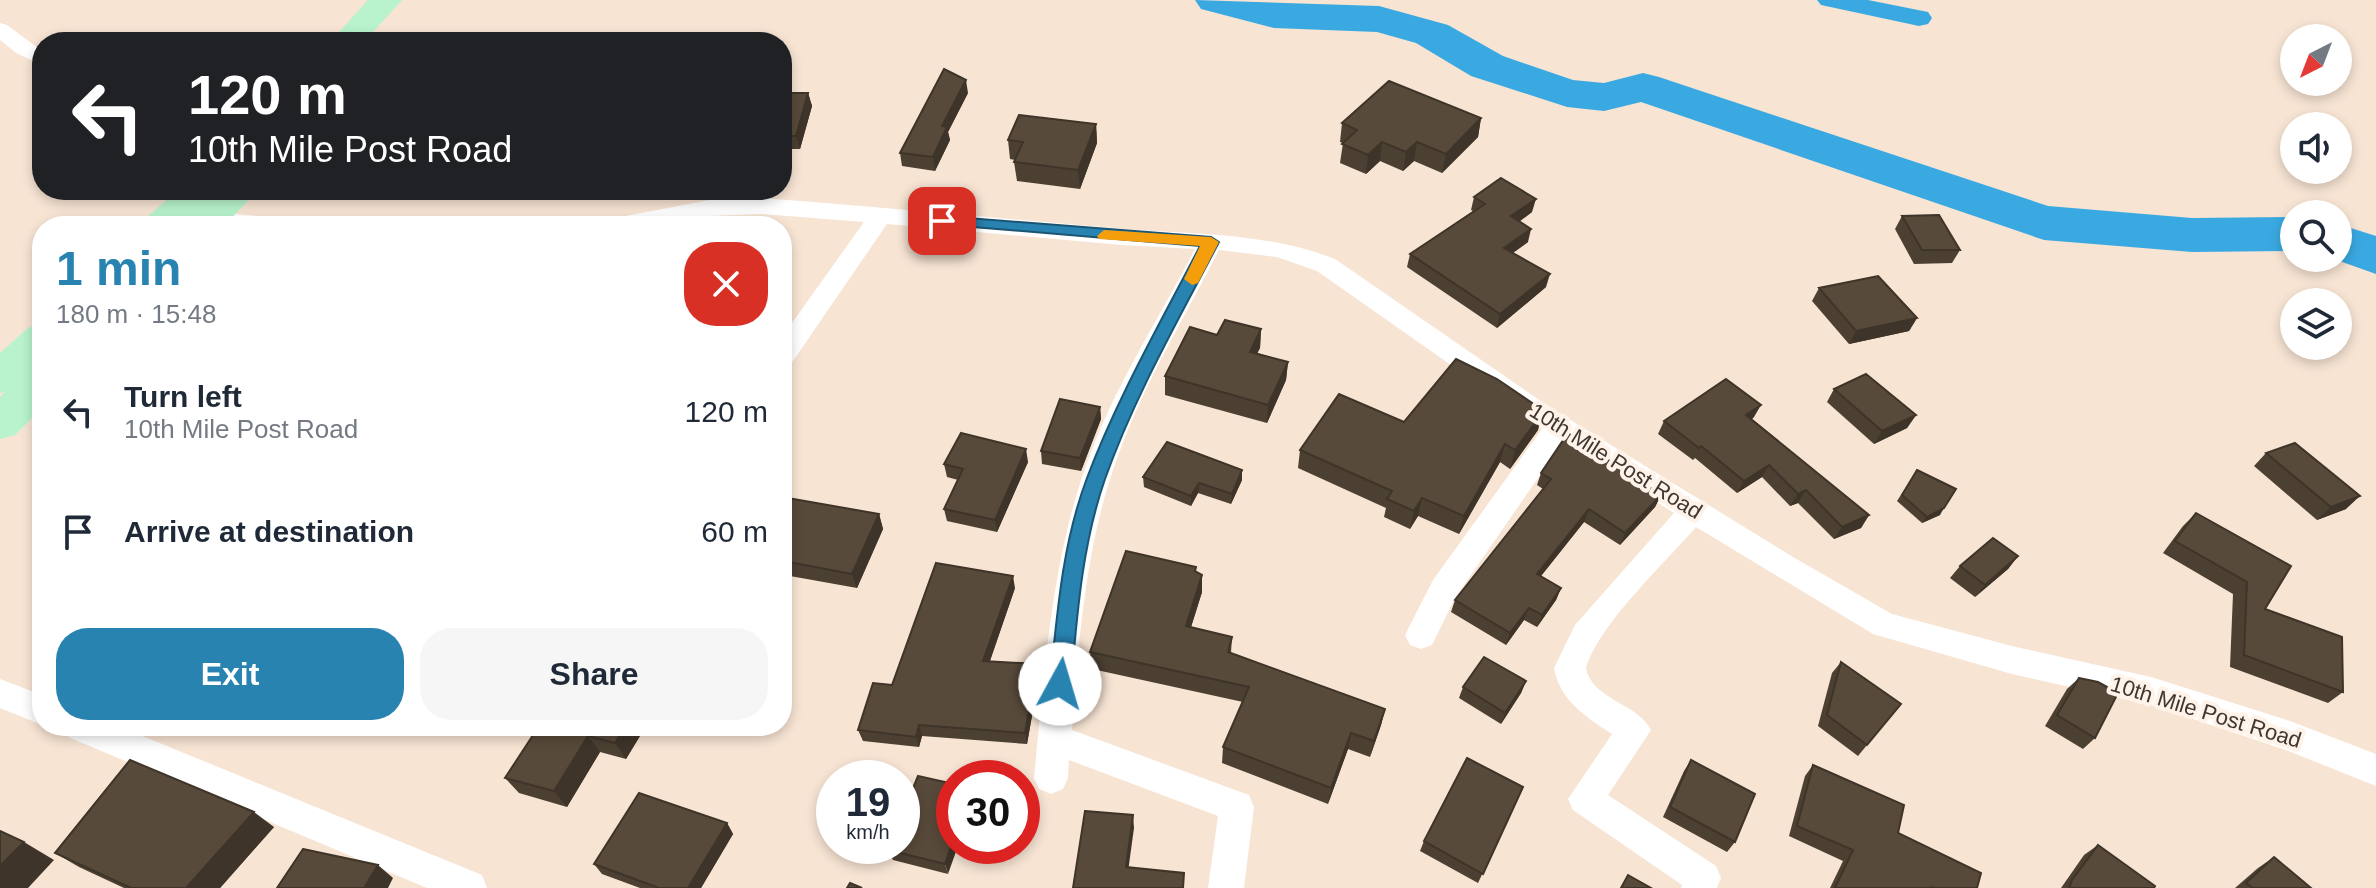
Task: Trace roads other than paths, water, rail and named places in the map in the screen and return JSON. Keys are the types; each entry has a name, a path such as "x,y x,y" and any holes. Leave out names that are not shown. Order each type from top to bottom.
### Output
{"main road":[{"path":"356,32 386,0"},
{"path":"390,32 420,0"},
{"path":"188,216 220,200"},
{"path":"0,378 32,348"},
{"path":"0,423 32,392"}],"street":[{"path":"0,29 32,54"},
{"name":"10th Mile Post Road","path":"668,216 710,208 732,216 881,215 1126,238 1269,246 1300,253 1326,265 1559,426 1782,566 1884,625 2012,660 2151,691 2290,736 2376,770"},
{"path":"792,343 881,215"},
{"path":"1051,778 1072,572 1095,481 1126,407 1211,242"},
{"path":"1421,635 1444,589 1559,426"},
{"path":"1694,510 1589,630 1576,647 1569,668 1577,689 1634,730 1585,799 1703,878 1699,888"},
{"path":"0,693 32,706"},
{"path":"104,736 469,888"},
{"path":"1055,739 1237,807 1226,888"}],"waterway":[{"path":"1216,0 1274,15 1379,19 1432,34 1487,66 1567,93 1604,97 1643,87 2044,223 2192,235 2280,233"},
{"path":"1830,0 1919,18"},
{"path":"2352,247 2376,256"}]}
